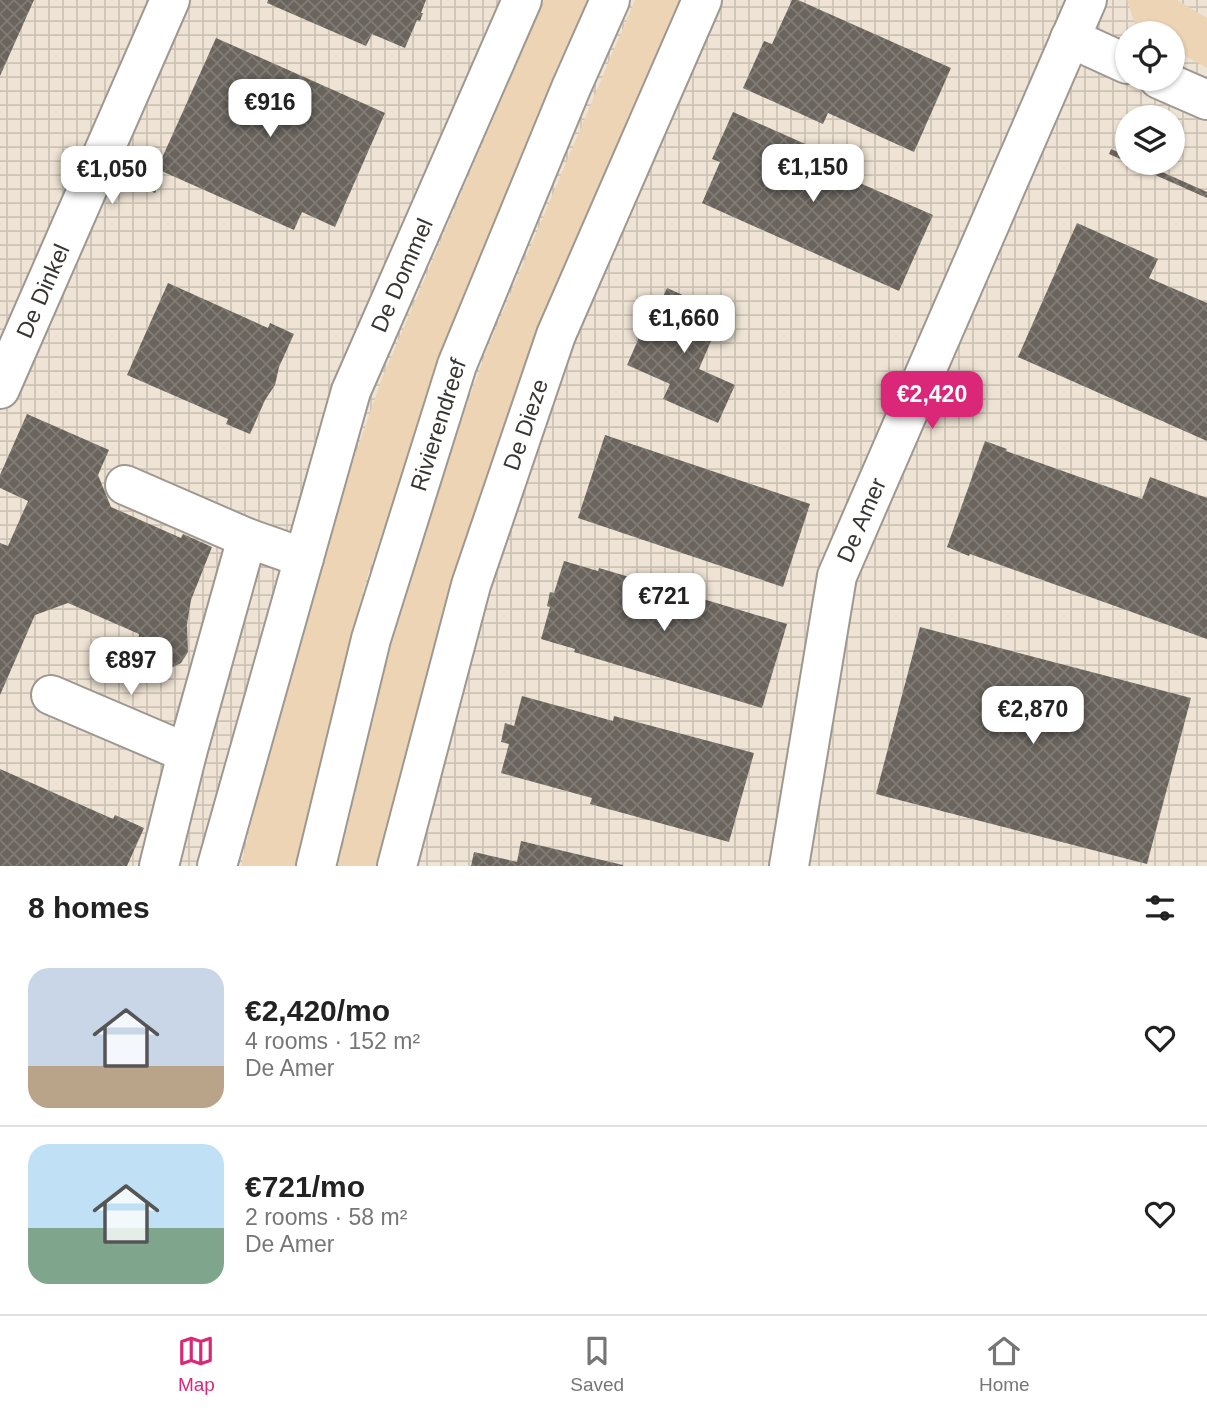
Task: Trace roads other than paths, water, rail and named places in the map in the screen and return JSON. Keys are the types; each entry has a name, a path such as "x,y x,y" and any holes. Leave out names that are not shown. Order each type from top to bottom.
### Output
{"street":[{"name":"De Dinkel","path":"0,389 170,0"},
{"name":"De Dommel","path":"217,866 351,391 522,0"},
{"name":"Rivierendreef","path":"316,866 371,639 457,365 610,0"},
{"name":"De Dieze","path":"397,866 471,585 556,335 702,0"},
{"name":"De Amer","path":"789,866 837,576 1087,0"},
{"path":"1070,38 1115,59"},
{"path":"1185,90 1207,100"},
{"path":"125,485 247,538 304,558"},
{"path":"159,866 187,753 247,538"},
{"path":"51,695 187,753"}]}
